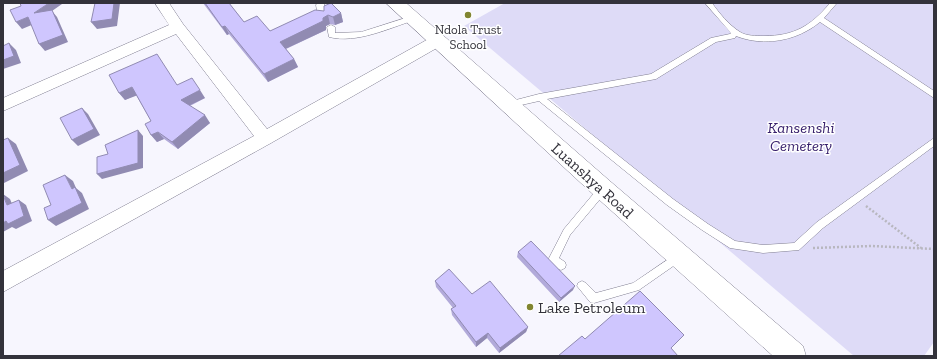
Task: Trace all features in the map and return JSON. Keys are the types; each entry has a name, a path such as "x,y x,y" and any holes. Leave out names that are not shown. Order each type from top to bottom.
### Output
{"highway":[{"name":"Luanshya Road","path":"395,3 679,257 793,356"}],"street":[{"path":"162,3 178,27 265,138"},
{"path":"3,105 178,27"},
{"path":"3,282 265,138 437,40"}],"lane":[{"path":"321,3 322,17"},
{"path":"708,3 735,33 754,38 775,40 798,35 820,19 834,3"},
{"path":"331,27 332,35 354,35 412,18"},
{"path":"820,19 934,95"},
{"path":"508,105 539,97 653,77 714,40 732,36 735,33"},
{"path":"539,97 670,202 733,245 763,249 796,247 820,225 934,141"},
{"path":"561,266 553,260 567,232 603,189"},
{"path":"582,286 594,298 635,287 679,257"}],"path":[{"path":"856,199 921,249"},
{"path":"796,247 826,248 872,246 934,249"}],"green space":[{"name":"Kansenshi Cemetery","path":"505,3 934,3 934,342 924,356 854,356 464,26"}],"building":[{"path":"20,3 49,3 34,13 52,10 63,35 39,44 28,17 16,22 10,10 21,6"},
{"path":"95,3 114,3 112,19 91,22"},
{"path":"205,3 229,3 244,22 257,16 270,31 315,10 324,11 324,6 331,3 341,13 333,17 328,15 323,18 323,21 280,42 294,59 264,74 225,26 222,27"},
{"path":"9,43 14,56 3,60 3,46"},
{"path":"157,54 177,85 192,78 200,90 181,100 205,115 172,142 158,132 151,135 145,124 151,121 132,87 119,93 109,75"},
{"path":"82,108 94,129 72,140 60,118"},
{"path":"138,130 138,163 97,174 97,157 108,154 105,145"},
{"path":"8,138 20,165 3,173 3,140"},
{"path":"65,175 72,189 75,187 82,203 48,220 44,208 51,205 43,185"},
{"path":"3,195 7,205 19,200 24,216 8,224 6,221 3,223"},
{"path":"531,241 575,286 561,298 518,252"},
{"path":"449,269 472,294 490,281 528,327 500,348 488,333 476,342 451,309 456,306 435,281"},
{"path":"640,291 684,335 671,348 678,356 558,356 582,336 585,339"}],"place":[{"name":"Ndola Trust School","path":"468,15"},
{"name":"Lake Petroleum","path":"530,307"}]}
